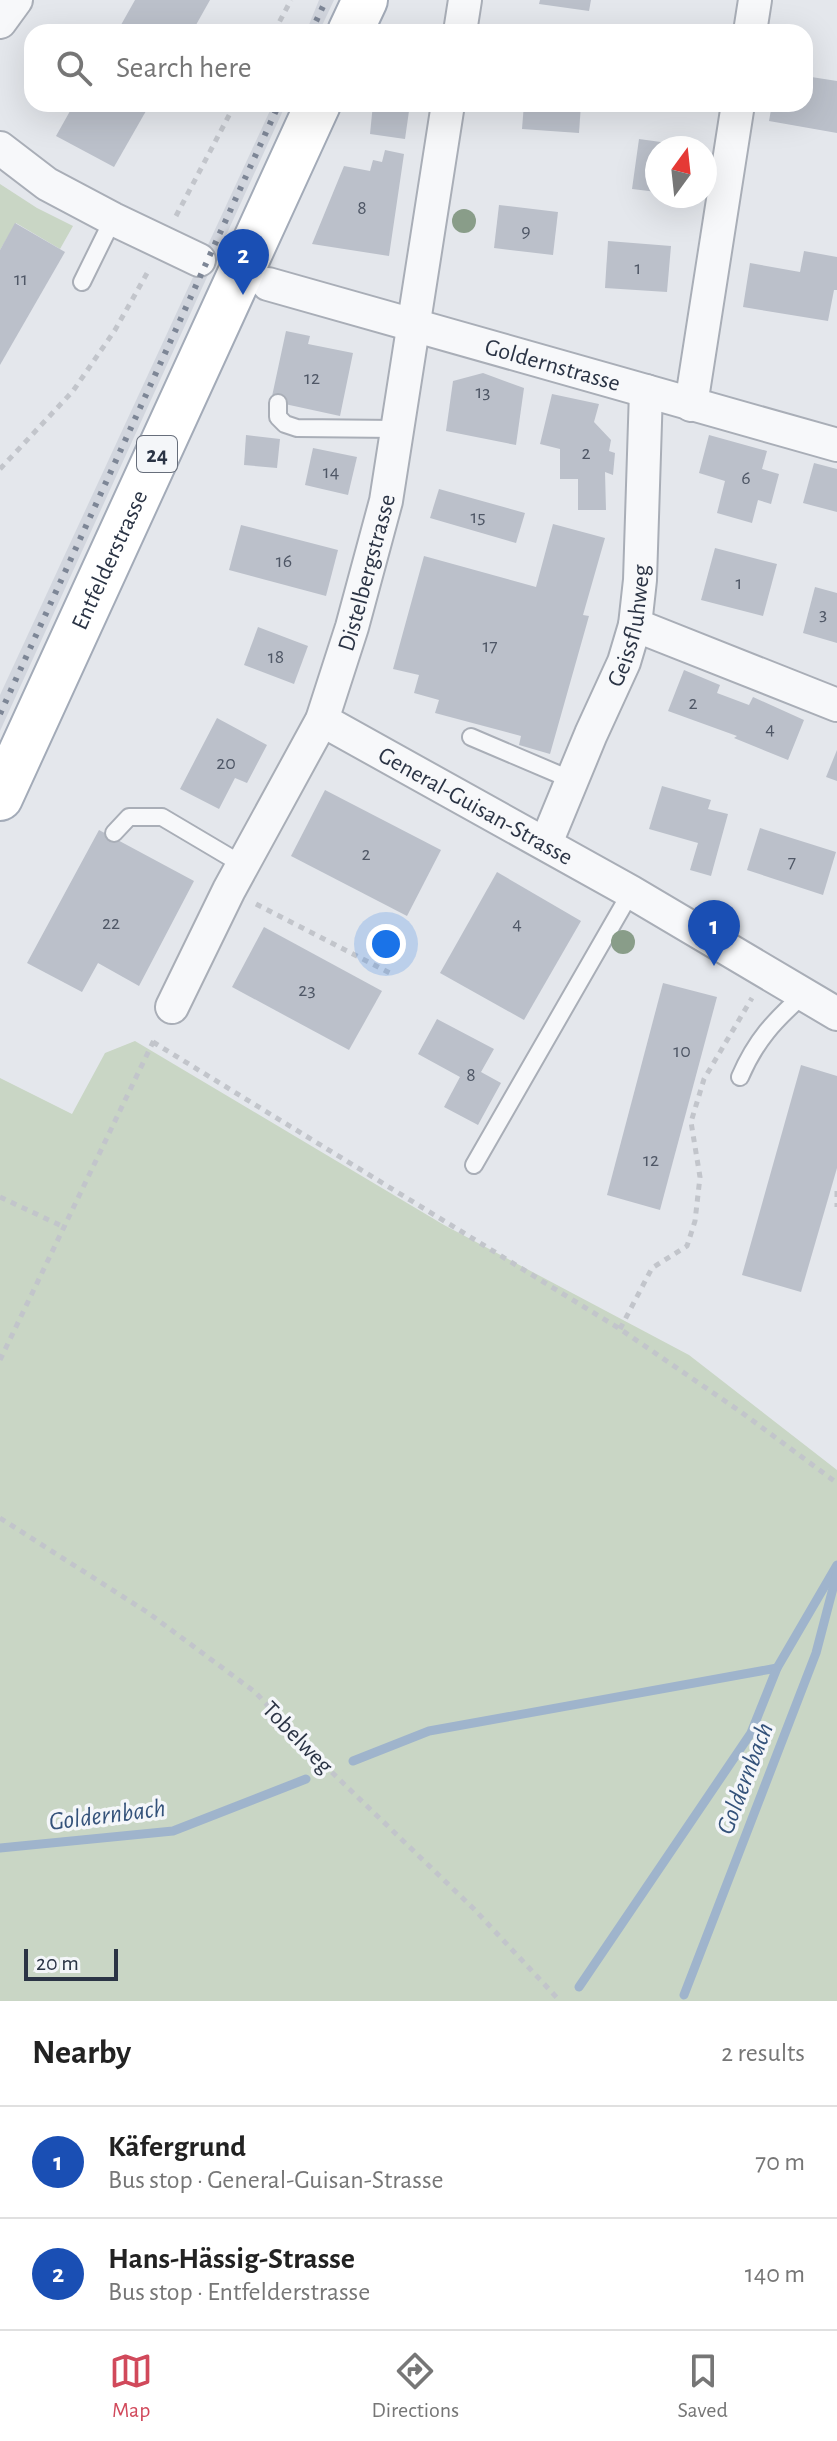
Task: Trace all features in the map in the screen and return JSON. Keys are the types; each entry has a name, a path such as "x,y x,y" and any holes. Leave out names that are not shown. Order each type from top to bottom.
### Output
{"main road":[{"path":"354,24 365,0"},
{"name":"Entfelderstrasse","path":"0,798 314,112"}],"street":[{"path":"0,22 16,0"},
{"path":"461,24 465,0"},
{"path":"751,24 755,0"},
{"name":"Distelbergstrasse","path":"172,1007 236,877 322,720 352,627 386,501 447,112"},
{"path":"691,405 737,112"},
{"path":"0,148 47,184 199,260"},
{"name":"Goldernstrasse","path":"268,284 837,445"},
{"name":"Geissfluhweg","path":"546,843 624,662 635,625 640,580 646,391"},
{"path":"635,625 837,705"},
{"name":"General-Guisan-Strasse","path":"322,720 546,843 837,1014"}],"lane":[{"path":"82,282 113,219"},
{"path":"278,403 278,417 285,424 297,428 396,429"},
{"path":"471,737 572,780"},
{"path":"114,833 129,817 162,817 236,877"},
{"path":"474,1165 631,892"},
{"path":"740,1077 770,1024 803,995"}],"path":[{"path":"278,24 291,0"},
{"path":"0,469 73,391 136,296 231,112"},
{"path":"236,877 390,973"},
{"path":"620,1329 652,1268 687,1246 695,1221 700,1177 691,1122 704,1079 766,973"},
{"path":"0,1360 172,1007"},
{"path":"153,1042 620,1329 837,1483"},
{"path":"837,1191 837,1207"},
{"path":"0,1197 66,1228"},
{"name":"Tobelweg","path":"0,1518 147,1612 255,1692 317,1758 474,1909 560,2001"}],"shaded area":[{"path":"319,0 334,0 323,24 309,24"},
{"path":"269,112 282,112 0,731 0,695"}],"green space":[{"path":"0,184 73,226 60,249 16,223 0,250"},
{"path":"135,1041 444,1225 689,1355 837,1470 837,2001 0,2001 0,1078 72,1114 105,1053"}],"building":[{"path":"135,0 210,0 196,24 122,24"},
{"path":"540,0 591,0 589,11 539,4"},
{"path":"813,77 837,81 837,133 769,121 771,112 813,112"},
{"path":"70,112 145,112 114,167 56,136"},
{"path":"372,112 409,112 405,139 370,134"},
{"path":"523,112 580,112 579,133 522,129"},
{"path":"639,139 645,140 645,191 632,189"},
{"path":"385,150 404,154 389,256 312,244 344,166 370,171 373,160 382,162"},
{"path":"499,205 558,212 553,255 494,248"},
{"path":"15,223 65,252 0,365 0,250"},
{"path":"608,241 671,246 667,292 605,288"},
{"path":"804,251 837,257 837,290 834,290 828,321 743,307 750,263 800,272"},
{"path":"286,331 310,336 308,344 353,353 340,416 271,401"},
{"path":"483,373 524,388 516,445 446,431 453,381"},
{"path":"552,394 599,404 594,422 611,440 609,451 615,453 613,475 605,472 606,510 578,510 578,479 560,479 560,449 540,444"},
{"path":"246,435 280,439 277,468 244,465"},
{"path":"709,435 767,451 762,469 779,474 771,504 758,500 752,523 717,513 725,481 699,473"},
{"path":"313,448 357,457 348,495 305,485"},
{"path":"814,463 837,469 837,512 803,503"},
{"path":"439,489 525,513 516,543 430,518"},
{"path":"553,524 605,538 583,615 589,616 550,754 519,745 521,736 435,713 439,700 414,693 419,675 393,669 424,556 536,587"},
{"path":"241,525 338,550 326,596 229,570"},
{"path":"715,548 777,564 763,616 701,600"},
{"path":"815,587 837,593 837,643 803,633"},
{"path":"258,627 308,646 294,684 244,665"},
{"path":"684,670 720,685 717,693 749,705 753,697 804,720 788,760 734,738 737,736 668,711"},
{"path":"217,718 267,745 247,783 235,778 219,809 180,789"},
{"path":"837,750 837,781 826,777"},
{"path":"662,786 711,800 708,809 728,814 711,876 690,870 698,843 649,829"},
{"path":"325,790 441,850 407,916 291,856"},
{"path":"760,828 836,852 823,895 747,870"},
{"path":"99,830 194,881 139,986 98,963 82,992 27,963"},
{"path":"497,872 581,921 524,1020 440,973"},
{"path":"264,927 382,991 349,1050 232,987"},
{"path":"663,983 717,997 660,1210 607,1195"},
{"path":"437,1019 494,1049 481,1072 501,1083 478,1125 444,1107 460,1077 418,1054"},
{"path":"801,1065 837,1076 837,1168 801,1292 742,1275"}],"waterway":[{"name":"Goldernbach","path":"579,1987 751,1733 777,1668 837,1565"},
{"name":"Goldernbach","path":"684,1995 816,1653 837,1573"},
{"name":"Goldernbach","path":"353,1761 429,1731 777,1668"},
{"name":"Goldernbach","path":"0,1848 173,1831 306,1779"}],"railway":[{"path":"315,24 326,0"},
{"path":"0,714 275,112"}],"place":[{"name":"Hans-Hässig-Strasse","path":"243,295"},
{"name":"Käfergrund","path":"714,966"}]}
